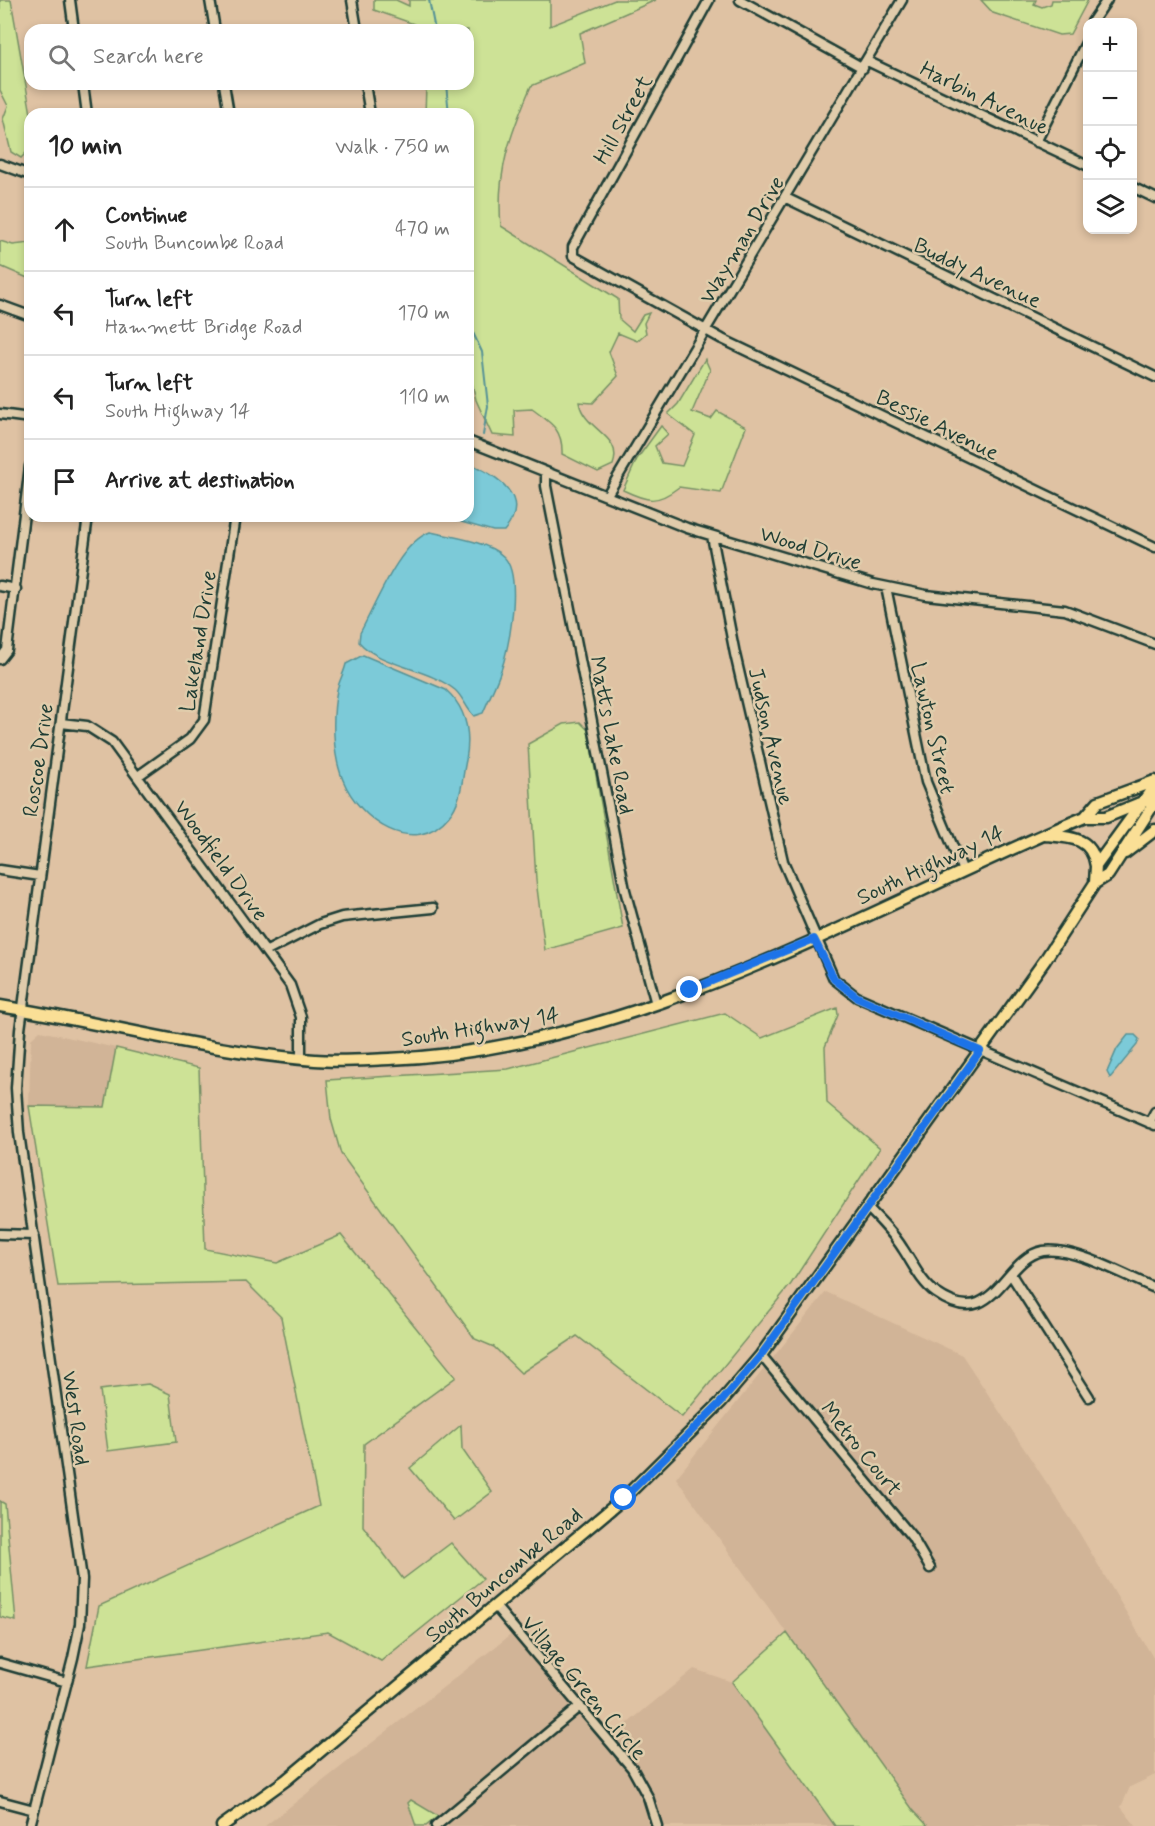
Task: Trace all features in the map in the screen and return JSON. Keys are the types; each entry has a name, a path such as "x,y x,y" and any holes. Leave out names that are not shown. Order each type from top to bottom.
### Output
{"main road":[{"name":"South Highway 14","path":"1085,817 1098,802 1155,783"},
{"name":"South Buncombe Road","path":"222,1826 286,1780 624,1498 668,1457 721,1402 761,1355 980,1051 1095,883 1108,875 1151,800 1155,783"},
{"name":"South Highway 14","path":"0,1006 186,1043 315,1060 403,1059 492,1049 578,1030 656,1004 814,939 1085,817 1106,817 1151,800"},
{"name":"South Buncombe Road","path":"1096,866 1151,800"},
{"path":"1120,857 1155,830"},
{"path":"1042,835 1072,837 1082,841 1093,852 1096,866 1095,883"}],"street":[{"path":"70,0 73,24"},
{"path":"210,0 214,24"},
{"path":"352,0 356,24"},
{"name":"Hill Street","path":"573,256 573,247 709,0"},
{"name":"Harbin Avenue","path":"740,0 865,64 1083,164"},
{"name":"Wayman Drive","path":"607,495 707,331 902,0"},
{"path":"1095,18 1107,0"},
{"path":"1036,142 1083,49"},
{"path":"83,90 86,108"},
{"path":"225,90 228,108"},
{"path":"366,90 369,108"},
{"path":"0,164 24,173"},
{"path":"1137,189 1155,198"},
{"name":"Buddy Avenue","path":"786,198 1155,377"},
{"name":"Bessie Avenue","path":"573,256 707,331 1155,547"},
{"path":"0,305 24,314"},
{"path":"0,414 24,417"},
{"name":"Wood Drive","path":"474,443 657,517 712,536 886,587 926,595 1065,610 1155,644"},
{"name":"Matts Lake Road","path":"546,472 546,486 625,890 656,1004"},
{"path":"0,659 7,650 24,518"},
{"name":"Roscoe Drive","path":"23,1010 87,522"},
{"name":"Lakeland Drive","path":"138,776 190,739 204,720 234,522"},
{"name":"Judson Avenue","path":"712,536 732,643 778,843 814,939 834,979 857,997 1152,1124"},
{"path":"0,586 16,588"},
{"name":"Lawton Street","path":"886,587 926,783 963,871"},
{"name":"Woodfield Drive","path":"61,723 87,726 103,734 138,776 267,951 290,985 298,1004 303,1028 301,1058"},
{"path":"0,870 40,876"},
{"path":"267,951 320,924 342,916 433,908"},
{"name":"West Road","path":"23,1010 16,1106 81,1579 80,1624 30,1826"},
{"path":"1152,1124 1155,1112"},
{"path":"867,1207 893,1235 925,1282 945,1299 963,1304 980,1302 993,1294 1012,1276 1025,1259 1033,1254 1054,1250 1075,1255 1155,1288"},
{"path":"0,1234 34,1235"},
{"path":"1012,1276 1089,1397"},
{"name":"Metro Court","path":"761,1355 912,1537 930,1568"},
{"name":"Village Green Circle","path":"495,1606 632,1768 648,1797 657,1826"},
{"path":"0,1663 67,1682"},
{"path":"436,1826 580,1706"},
{"path":"0,1801 34,1810"}],"shaded area":[{"path":"40,1031 116,1048 105,1107 29,1106 31,1039"},
{"path":"826,1292 962,1355 1074,1524 1155,1661 1155,1775 1130,1787 1121,1807 1136,1826 928,1826 913,1810 676,1478"},
{"path":"517,1630 606,1741 694,1669 732,1682 835,1826 265,1826"}],"green space":[{"path":"0,0 11,0 24,74 24,90 27,90 30,108 24,108 24,155 21,158 11,152 3,119 8,106 0,90"},
{"path":"374,0 396,0 409,6 409,0 550,0 550,26 615,0 656,0 580,33 585,63 531,86 506,154 501,189 501,226 618,299 619,319 633,331 643,315 649,313 644,323 646,333 637,341 618,333 609,352 618,376 593,403 579,402 588,420 613,447 615,455 613,465 598,472 562,454 558,432 532,409 514,410 515,437 492,435 474,391 474,108 425,108 426,90 474,90 474,24 414,24 374,10"},
{"path":"981,0 1036,0 1034,4 1042,7 1051,4 1052,0 1088,0 1070,34 1059,35 993,13"},
{"path":"0,241 13,245 24,244 24,276 0,266"},
{"path":"705,359 710,370 692,412 711,419 717,411 746,427 721,493 679,487 658,499 646,499 623,490 637,459 661,426 668,434 655,446 662,463 682,466 695,435 668,414 678,404"},
{"path":"580,722 588,730 623,928 545,950 536,880 528,744 564,724"},
{"path":"837,1008 838,1015 825,1047 827,1103 880,1148 791,1284 682,1417 577,1336 521,1373 494,1347 475,1339 341,1154 331,1119 327,1080 508,1069 725,1013 762,1038"},
{"path":"116,1048 199,1068 205,1249 277,1263 341,1235 456,1377 364,1444 363,1526 403,1579 451,1543 483,1579 381,1661 328,1632 87,1666 99,1606 319,1506 281,1317 246,1282 58,1286 29,1106 105,1107"},
{"path":"148,1384 170,1394 176,1442 108,1451 100,1390"},
{"path":"461,1425 462,1449 492,1492 454,1521 410,1468"},
{"path":"0,1501 5,1504 16,1621 0,1617"},
{"path":"787,1633 913,1810 928,1826 835,1826 732,1682"},
{"path":"411,1800 438,1816 426,1826 416,1826 408,1803"}],"water":[{"path":"474,466 500,481 513,498 515,508 512,519 504,531 493,531 461,522 474,522"},
{"path":"430,532 469,540 498,552 509,566 512,578 513,607 504,661 483,713 474,716 455,690 432,677 379,657 359,642 360,633 398,561 419,538"},
{"path":"363,655 446,690 459,705 466,722 467,750 457,803 449,816 435,828 420,834 404,834 389,829 374,820 361,809 351,795 339,770 334,735 337,690 346,664"},
{"path":"1128,1035 1135,1035 1139,1039 1137,1045 1110,1078 1107,1072 1117,1049"}],"waterway":[{"path":"429,0 434,24"},
{"path":"447,90 448,108"},
{"path":"474,335 482,352 488,406 483,435"}],"route":[{"path":"624,1498 668,1457 721,1402 761,1355 980,1051 857,997 834,979 814,939 690,990"}]}
